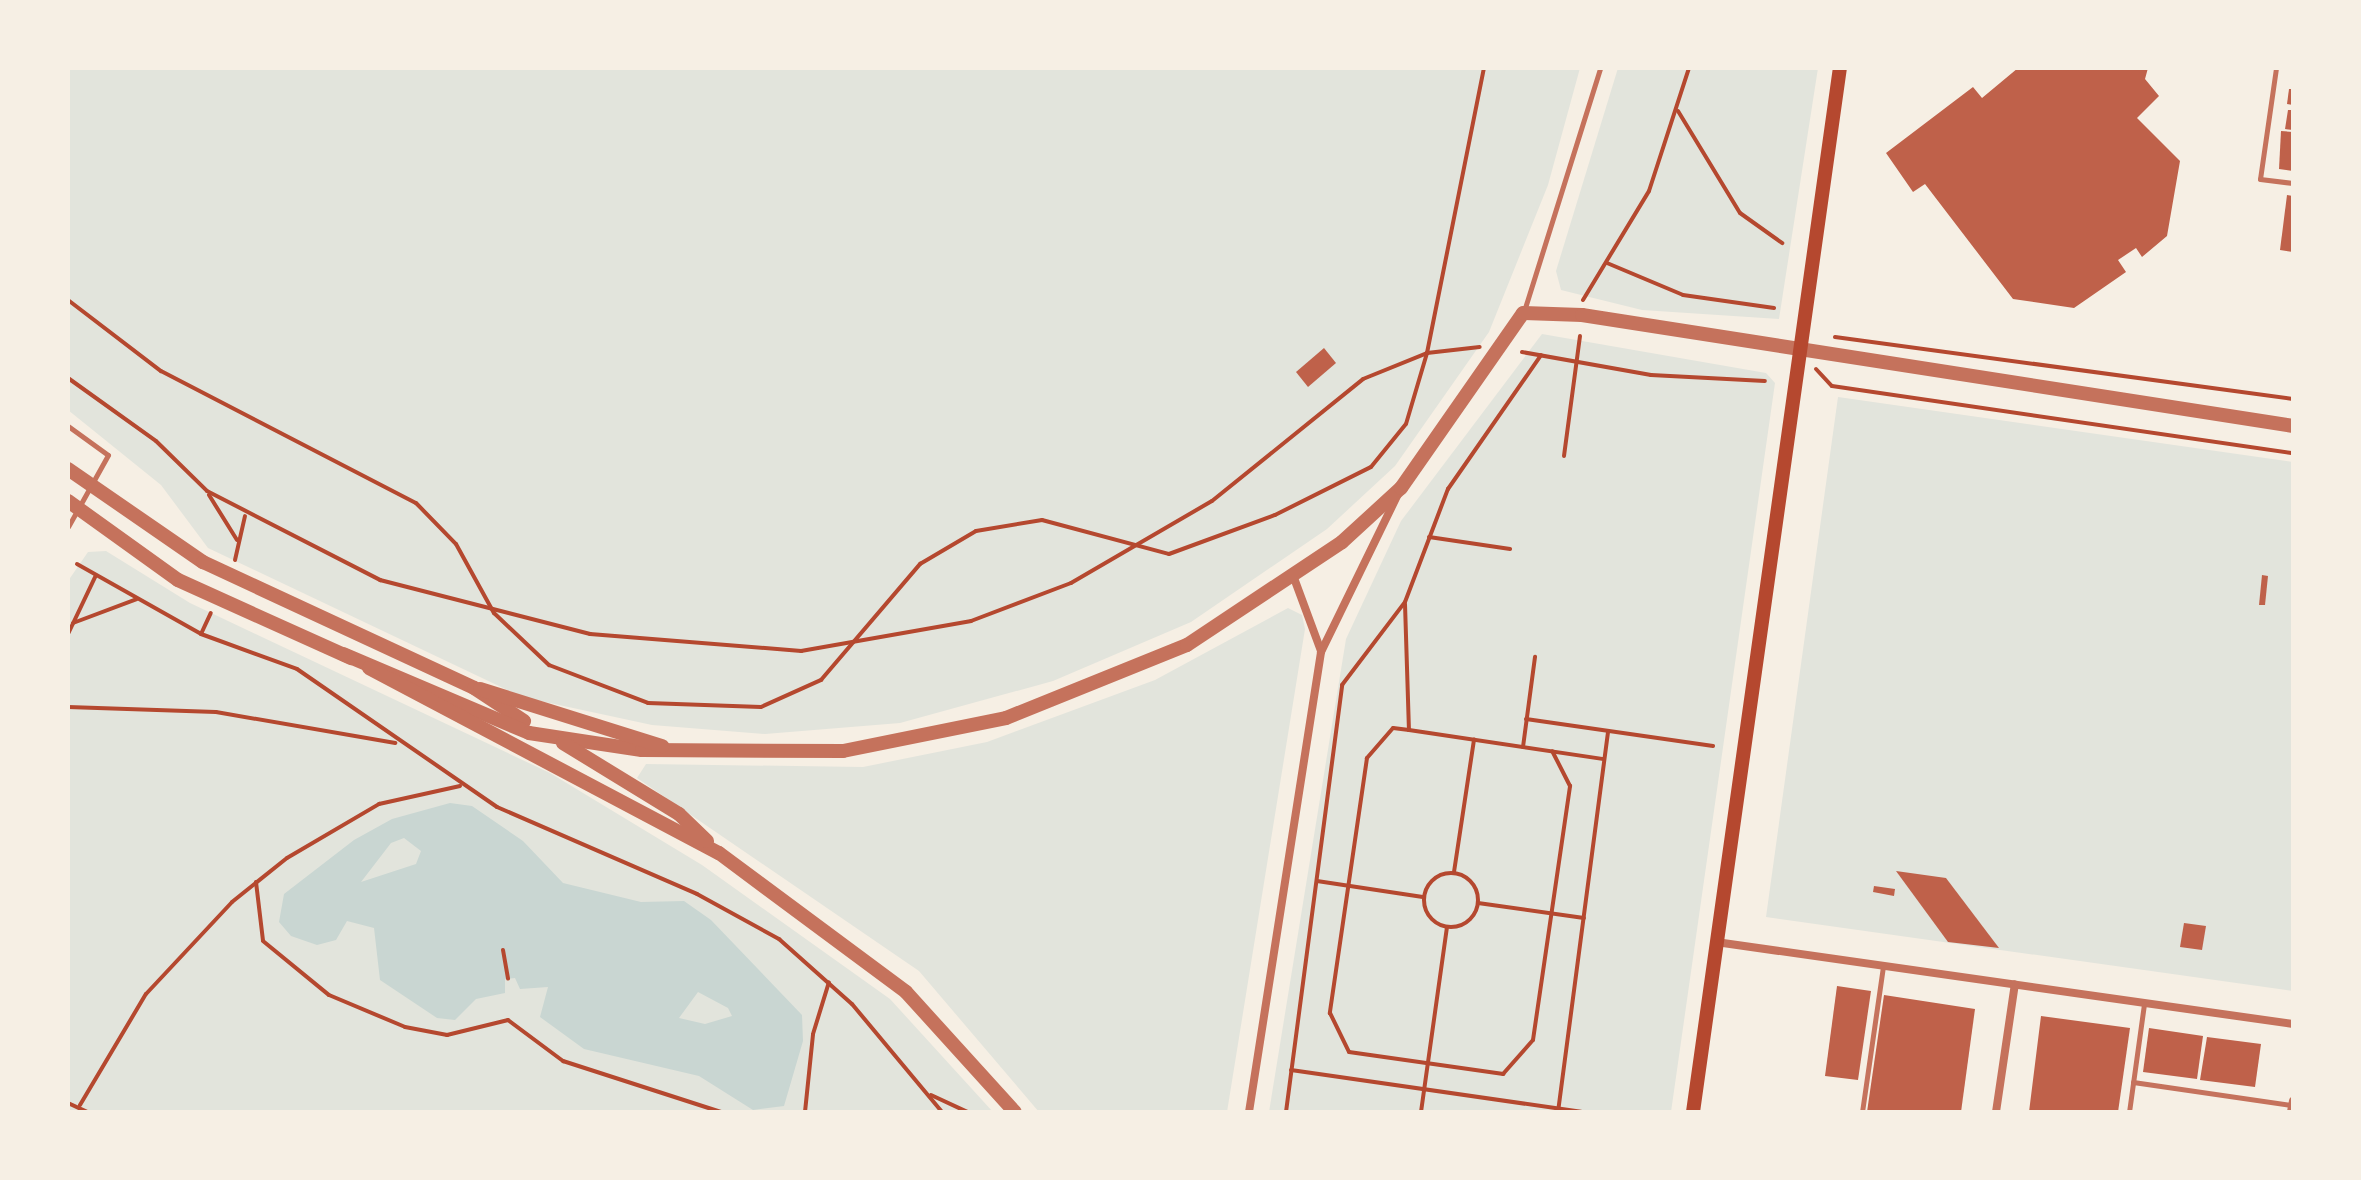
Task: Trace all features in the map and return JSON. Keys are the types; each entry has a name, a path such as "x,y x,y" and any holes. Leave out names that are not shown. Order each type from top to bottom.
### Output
{"main road":[{"path":"1693,1112 1840,68"}],"street":[{"path":"1249,1112 1321,652 1401,488 1523,313 1582,315 1800,353 2293,426"},
{"path":"68,469 203,562 474,688 679,814 719,853 906,992 1015,1112"},
{"path":"73,505 178,580 343,654 560,741 766,755 933,738 1091,687 1187,645 1294,578 1342,542 1401,488"},
{"path":"1294,578 1321,652"},
{"path":"343,654 719,853"},
{"path":"474,688 662,746"},
{"path":"1716,942 2293,1024"},
{"path":"1996,1112 2015,984"},
{"path":"2291,1112 2293,1103"}],"lane":[{"path":"1523,313 1600,68"},
{"path":"2276,68 2260,179 2293,183"},
{"path":"68,426 108,455 91,485 73,505 68,527"},
{"path":"1862,1112 1883,966"},
{"path":"2129,1112 2144,1003"},
{"path":"2133,1082 2293,1103"}],"path":[{"path":"68,300 161,371 416,503 456,544 494,613 549,665 648,703 693,709 761,707 798,695 849,648 920,564 976,531 1042,520 1138,549 1186,550 1371,467 1406,424 1427,353 1484,68"},
{"path":"1583,300 1649,191 1678,111 1689,68"},
{"path":"1678,111 1740,213 1782,243"},
{"path":"1607,263 1683,295 1774,308"},
{"path":"1841,334 2293,399"},
{"path":"1564,456 1580,336"},
{"path":"68,378 156,441 207,491 245,516 380,580 494,613 670,644 849,648 971,621 1138,549 1212,501 1363,379 1427,353 1480,347"},
{"path":"1522,352 1651,375 1765,381"},
{"path":"1286,1112 1342,685 1405,602 1448,489 1541,355"},
{"path":"1832,386 2293,453"},
{"path":"207,491 237,540"},
{"path":"234,564 237,540 245,516"},
{"path":"1429,537 1510,549"},
{"path":"77,564 201,634 297,669 399,744 463,786 559,837 697,894 779,939 829,981 942,1112"},
{"path":"68,634 96,575"},
{"path":"73,623 137,599"},
{"path":"1405,602 1409,730"},
{"path":"201,634 211,613"},
{"path":"1523,747 1535,657"},
{"path":"68,707 216,712 399,744"},
{"path":"1526,719 1713,746"},
{"path":"1552,751 1570,786 1533,1040 1503,1074 1349,1052 1330,1013 1367,758 1393,728 1552,751 1604,759"},
{"path":"1558,1110 1608,731"},
{"path":"1454,873 1474,740"},
{"path":"80,1105 120,1030 167,966 256,882 379,804 463,786"},
{"path":"1454,873 1476,881 1478,903 1468,923 1447,928 1427,919 1423,897 1432,876 1454,873"},
{"path":"1317,881 1423,897"},
{"path":"256,882 263,941 329,995 405,1027 447,1035 508,1020 563,1061 721,1112"},
{"path":"1478,903 1584,918"},
{"path":"1421,1112 1447,928"},
{"path":"503,950 508,979"},
{"path":"805,1112 813,1034 829,981"},
{"path":"1291,1070 1581,1112"},
{"path":"928,1094 967,1112"},
{"path":"68,1103 80,1105 87,1112"}],"shaded area":[{"path":"68,68 1580,68 1548,185 1489,332 1395,466 1327,529 1191,622 1053,681 900,723 765,734 652,725 522,697 208,548 161,485 68,410"},
{"path":"1618,68 1818,68 1779,319 1642,310 1561,290 1556,271"},
{"path":"1542,334 1766,373 1775,383 1671,1112 1269,1112 1346,639 1401,521"},
{"path":"1838,397 2293,462 2293,991 1766,917"},
{"path":"106,551 190,603 550,773 702,865 890,999 993,1112 68,1112 68,581 88,552"},
{"path":"1288,608 1302,615 1305,629 1227,1112 1039,1112 919,971 637,778 646,764 863,767 987,742 1155,680"},
{"path":"450,803 472,806 523,841 563,883 641,902 684,901 711,920 802,1015 803,1041 784,1106 753,1110 699,1076 584,1049 540,1017 548,987 520,989 515,978 505,979 505,993 476,999 455,1020 437,1018 380,980 374,928 347,921 336,940 317,945 291,936 279,922 284,894 354,840 392,819","holes":["404,838 421,851 416,864 361,882 391,843","698,992 728,1008 732,1016 705,1024 679,1018"]}],"building":[{"path":"2018,68 2148,68 2145,79 2159,96 2137,118 2180,161 2167,236 2142,257 2136,248 2118,260 2126,272 2074,308 2013,299 1925,184 1913,192 1886,153 1973,87 1982,98"},
{"path":"2289,89 2293,89 2293,105 2287,104"},
{"path":"2288,110 2293,110 2293,130 2285,129"},
{"path":"2281,131 2293,132 2293,171 2279,169"},
{"path":"2287,195 2293,196 2293,252 2280,250"},
{"path":"1324,348 1336,363 1308,387 1296,372"},
{"path":"2262,575 2268,576 2265,605 2259,605"},
{"path":"1896,871 1946,878 1999,948 1948,942"},
{"path":"1874,886 1895,889 1894,896 1873,892"},
{"path":"2184,923 2206,926 2202,950 2180,947"},
{"path":"1837,986 1871,991 1858,1080 1825,1076"},
{"path":"1884,995 1975,1009 1961,1112 1867,1112"},
{"path":"2041,1016 2130,1028 2118,1112 2029,1112"},
{"path":"2149,1028 2203,1036 2197,1079 2143,1072"},
{"path":"2207,1037 2261,1044 2255,1087 2200,1080"}]}
